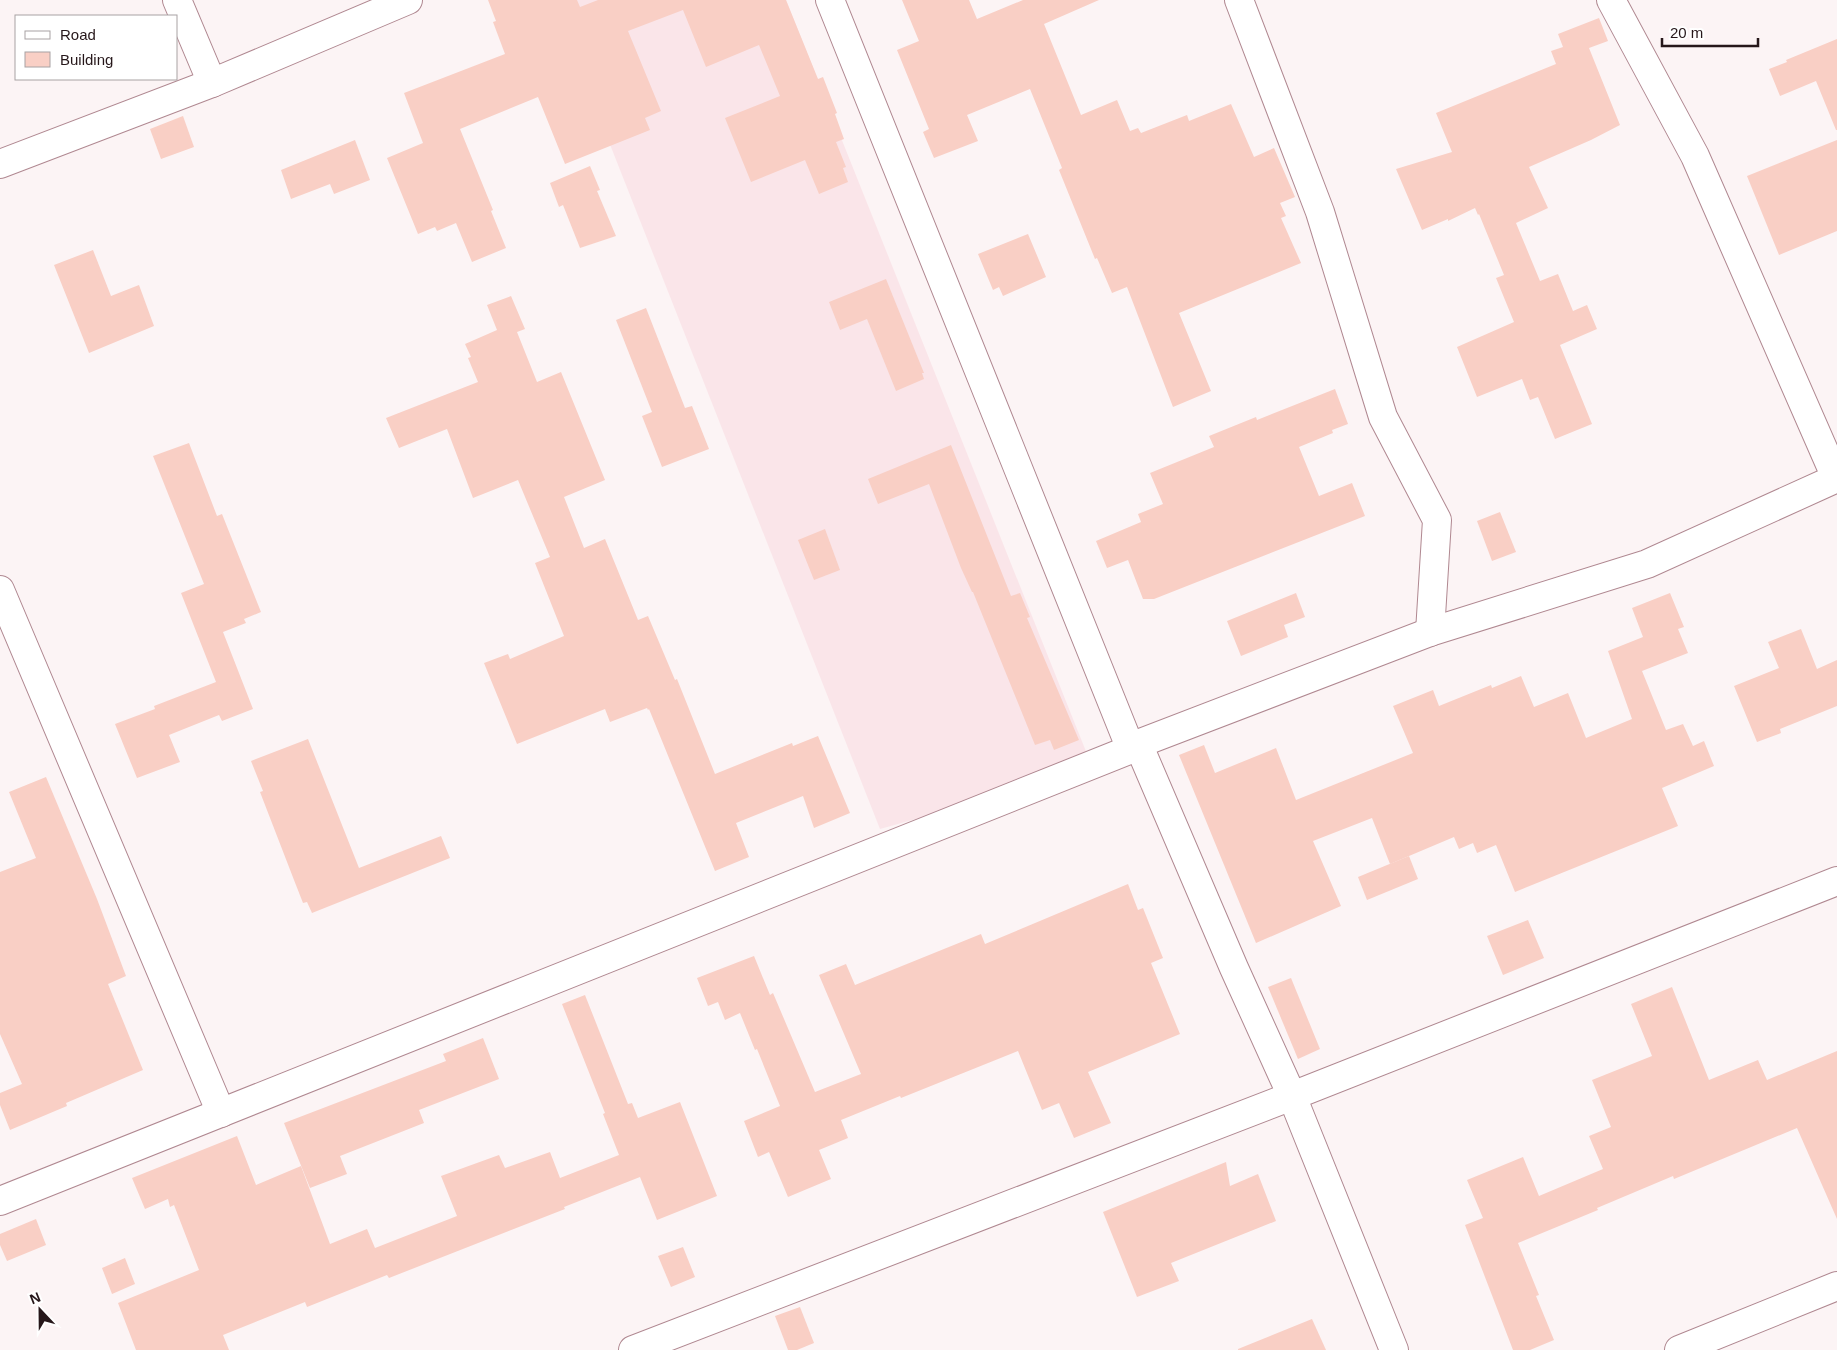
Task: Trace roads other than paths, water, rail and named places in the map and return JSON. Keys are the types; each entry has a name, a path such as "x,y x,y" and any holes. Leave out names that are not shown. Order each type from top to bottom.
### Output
{"street":[{"path":"177,0 212,83"},
{"path":"0,164 212,83 408,0"},
{"path":"830,0 1135,747 1292,1096 1394,1350"},
{"path":"1239,0 1320,212 1383,417 1437,520 1430,632"},
{"path":"0,1201 1135,747 1430,632 1647,564 1837,478 1695,156 1611,0"},
{"path":"0,590 221,1113"},
{"path":"633,1350 1292,1096 1837,881"},
{"path":"1679,1350 1837,1286"}]}
